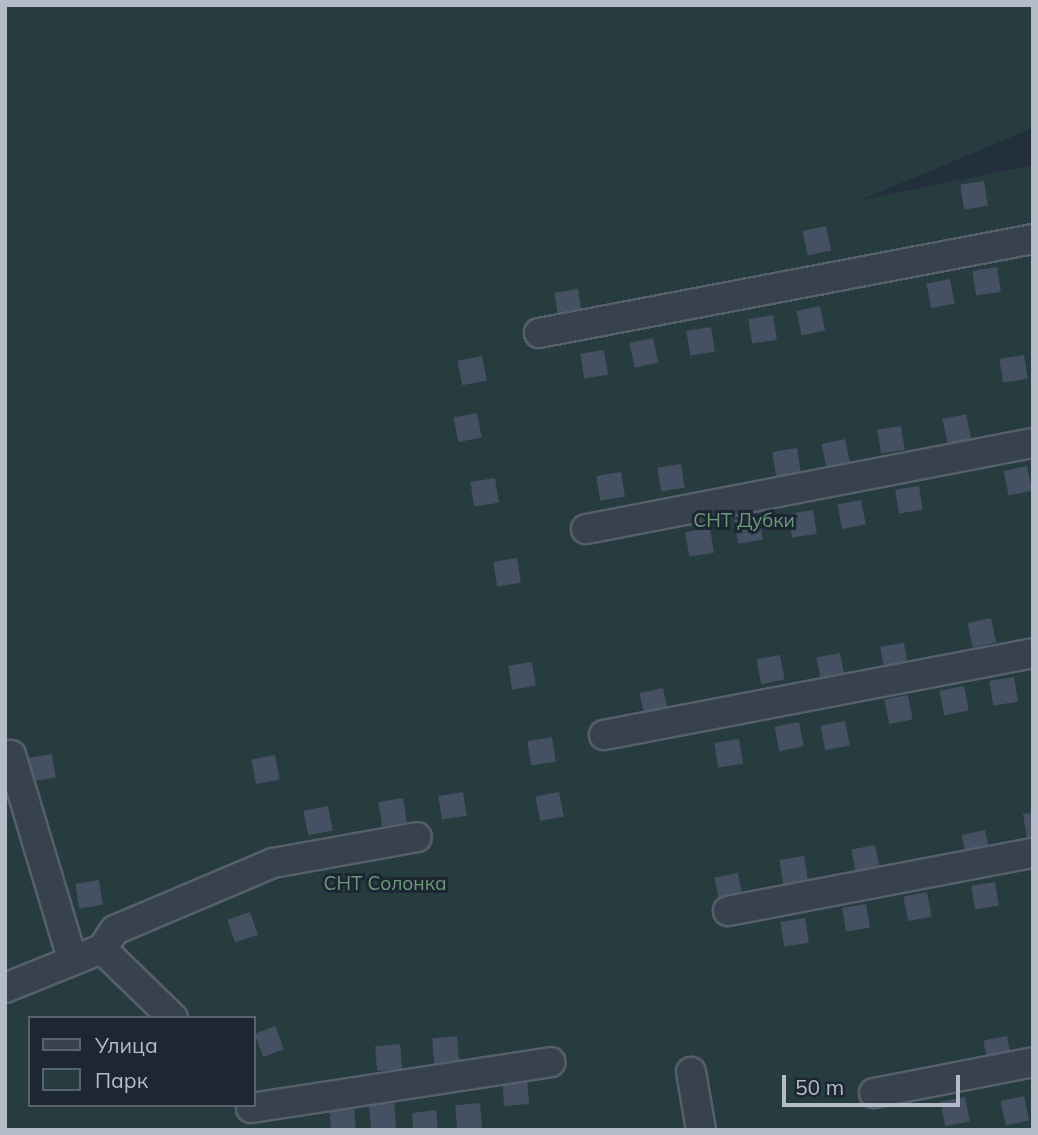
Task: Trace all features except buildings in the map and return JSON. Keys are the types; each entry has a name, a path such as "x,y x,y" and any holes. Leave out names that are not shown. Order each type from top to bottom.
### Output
{"street":[{"path":"539,333 1033,239"},
{"path":"586,529 1033,443"},
{"path":"604,735 1033,653"},
{"path":"11,755 72,958"},
{"path":"5,988 72,958 102,949 115,930 273,863 417,837"},
{"path":"728,911 1033,853"},
{"path":"102,949 171,1016"},
{"path":"252,1115 550,1062"},
{"path":"874,1093 1033,1062"},
{"path":"691,1072 701,1130"}],"green space":[{"path":"5,5 1033,5 1033,128 861,200 1033,165 1033,1130 5,1130"}],"park label":[{"name":"СНТ Дубки","path":"744,521"},
{"name":"СНТ Солонка","path":"385,884"}]}
